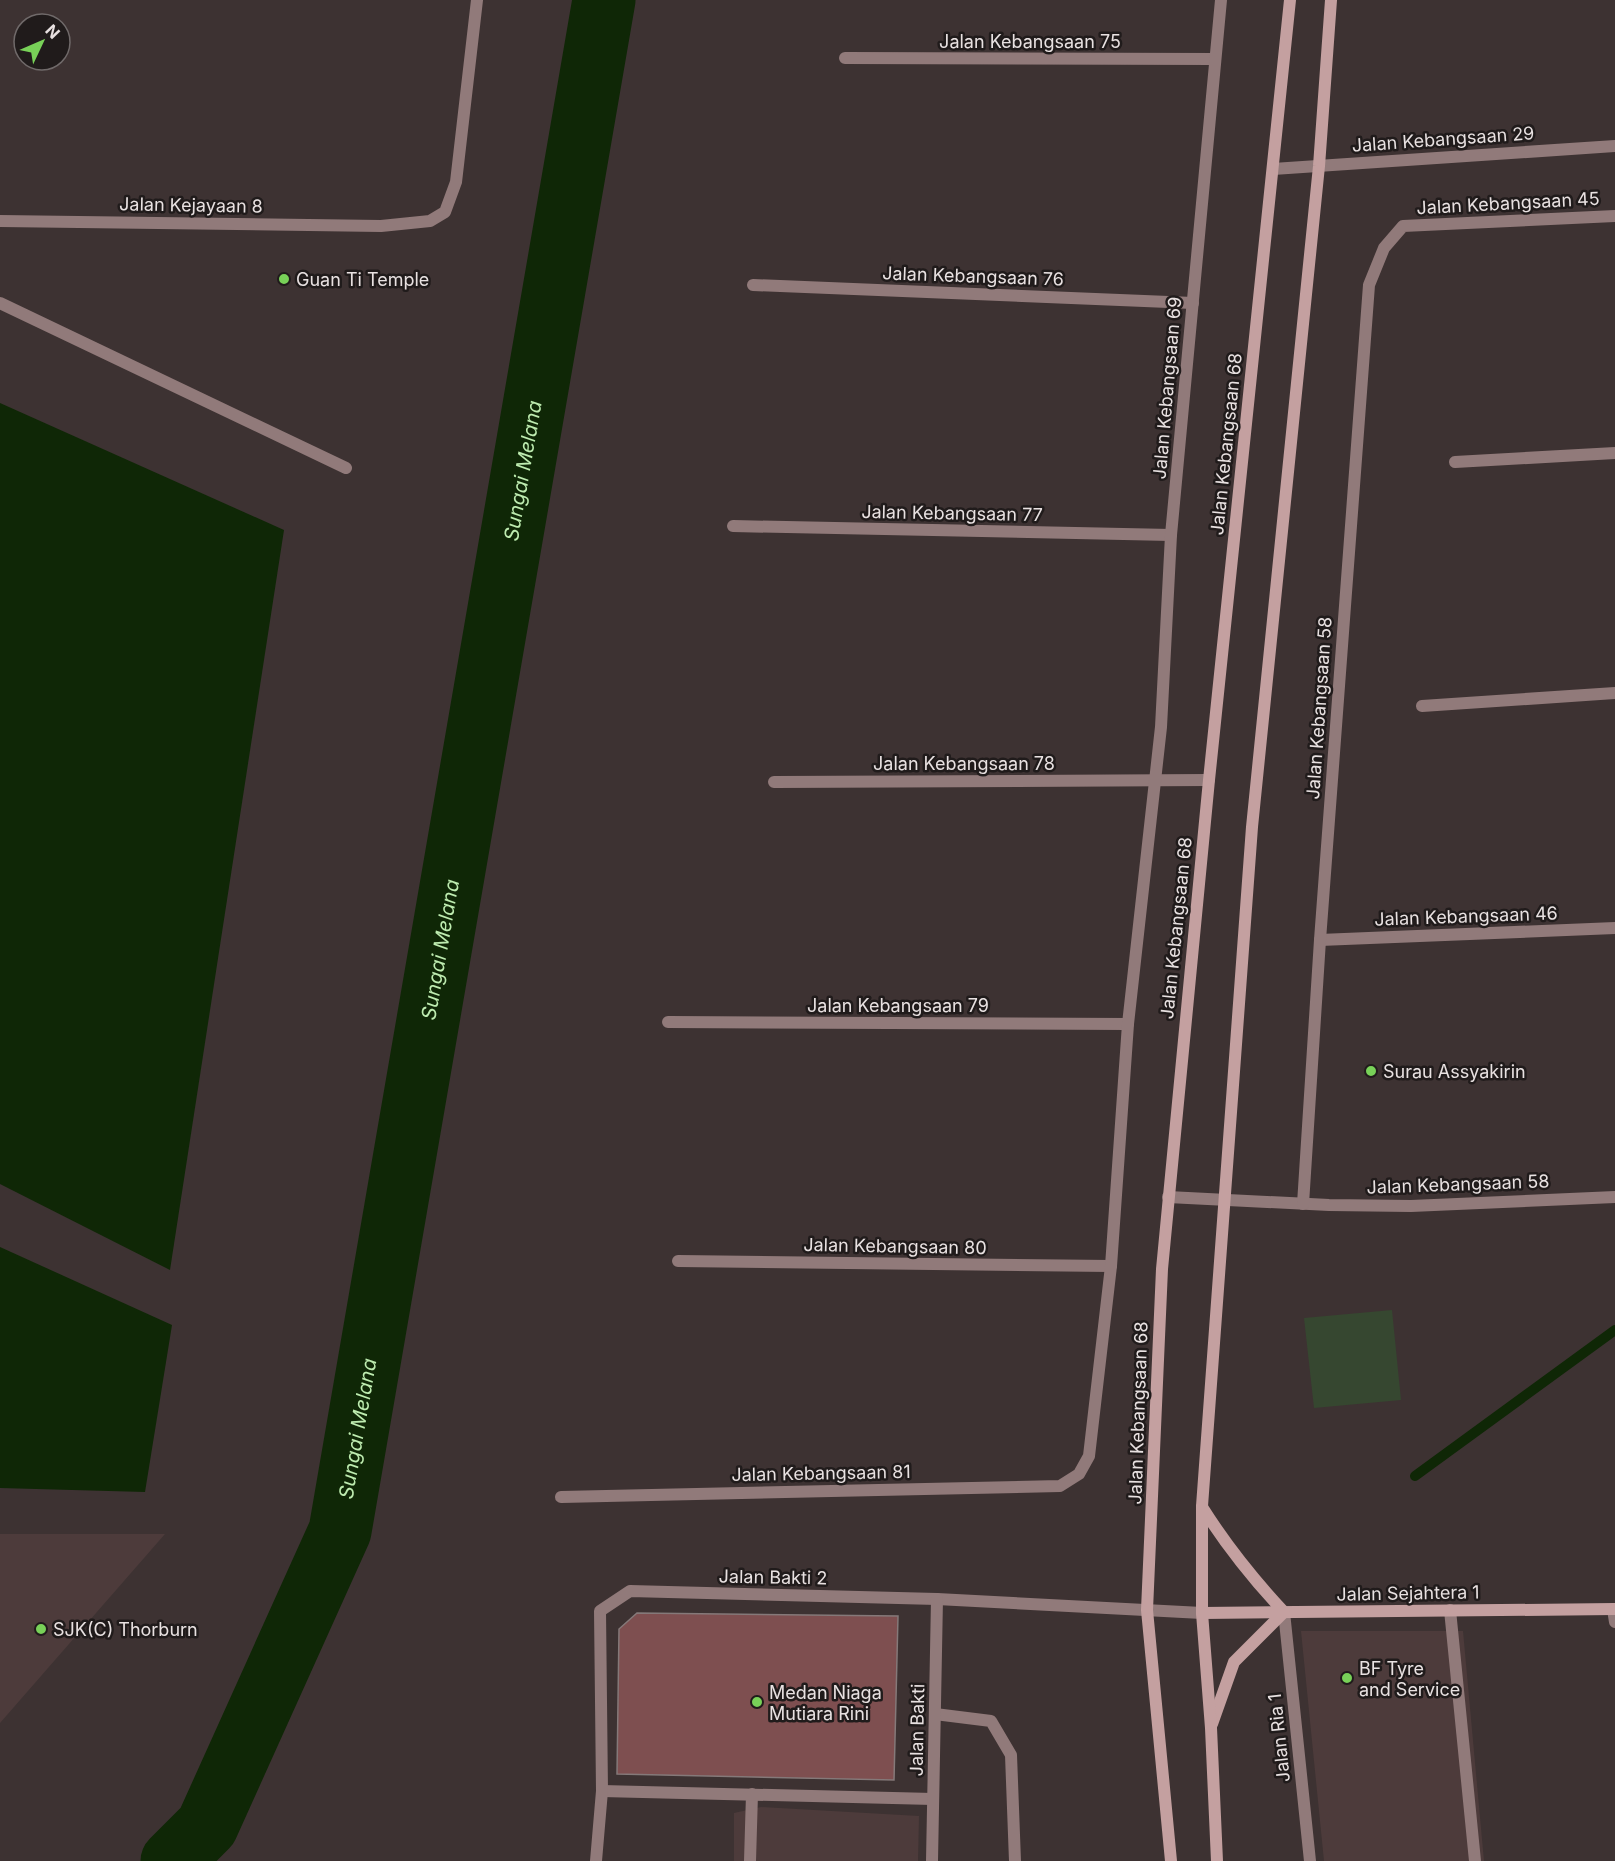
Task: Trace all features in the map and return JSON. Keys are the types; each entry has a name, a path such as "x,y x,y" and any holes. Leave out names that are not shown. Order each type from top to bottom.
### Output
{"street":[{"name":"Jalan Kejayaan 8","path":"0,221 381,226 430,221 445,212 456,182 477,0"},
{"name":"Jalan Kebangsaan 69","path":"1079,1474 1089,1456 1111,1266 1128,1024 1161,727 1171,535 1221,0"},
{"name":"Jalan Kebangsaan 68","path":"1171,1861 1147,1610 1162,1269 1209,780 1290,0"},
{"path":"1216,1861 1202,1613 1202,1506 1252,827 1319,166 1331,0"},
{"name":"Jalan Kebangsaan 75","path":"845,58 1215,59"},
{"name":"Jalan Kebangsaan 29","path":"1273,169 1615,146"},
{"name":"Jalan Kebangsaan 45","path":"1403,226 1615,216"},
{"name":"Jalan Kebangsaan 58","path":"1302,1204 1369,285 1384,248 1403,226"},
{"name":"Jalan Kebangsaan 76","path":"753,285 1193,303"},
{"path":"0,303 346,468"},
{"path":"1455,462 1615,453"},
{"name":"Jalan Kebangsaan 77","path":"733,526 1171,535"},
{"path":"1422,706 1615,693"},
{"name":"Jalan Kebangsaan 78","path":"774,782 1209,780"},
{"name":"Jalan Kebangsaan 46","path":"1320,940 1615,928"},
{"name":"Jalan Kebangsaan 79","path":"668,1022 1128,1024"},
{"name":"Jalan Kebangsaan 58","path":"1168,1197 1302,1204 1411,1206 1615,1197"},
{"name":"Jalan Kebangsaan 80","path":"678,1261 1111,1266"},
{"name":"Jalan Kebangsaan 81","path":"561,1497 1060,1486 1079,1474"},
{"path":"1202,1506 1221,1537 1254,1580 1284,1612 1234,1662 1210,1728"},
{"name":"Jalan Bakti 2","path":"596,1861 602,1791 600,1611 630,1592 937,1599 1202,1613"},
{"name":"Jalan Bakti","path":"932,1861 937,1599"},
{"path":"1614,1609 1615,1622"},
{"name":"Jalan Sejahtera 1","path":"1202,1613 1614,1609"},
{"path":"1450,1610 1475,1861"},
{"name":"Jalan Ria 1","path":"1284,1612 1310,1861"},
{"path":"935,1714 991,1721 1011,1755 1015,1861"},
{"path":"602,1791 933,1799"},
{"path":"750,1861 752,1794"}],"shaded area":[{"path":"0,403 284,530 170,1270 0,1184"},
{"path":"0,1247 172,1325 145,1492 0,1488"},
{"path":"1392,1310 1401,1400 1314,1408 1304,1318"},
{"name":"SJK(C) Thorburn","path":"0,1534 165,1534 0,1723"},
{"path":"1301,1631 1463,1631 1484,1861 1324,1861"},
{"path":"761,1807 919,1816 918,1861 734,1861 734,1813"}],"building":[{"name":"Medan Niaga Mutiara Rini","path":"637,1613 898,1616 894,1780 617,1774 619,1629"}],"waterway":[{"name":"Sungai Melana","path":"172,1861 207,1826 340,1531 604,0"},
{"path":"1415,1476 1615,1330"}],"place":[{"name":"Guan Ti Temple","path":"284,279"},
{"name":"Surau Assyakirin","path":"1371,1071"},
{"name":"SJK(C) Thorburn","path":"41,1629"},
{"name":"BF Tyre and Service","path":"1347,1678"},
{"name":"Medan Niaga Mutiara Rini","path":"757,1702"}]}
